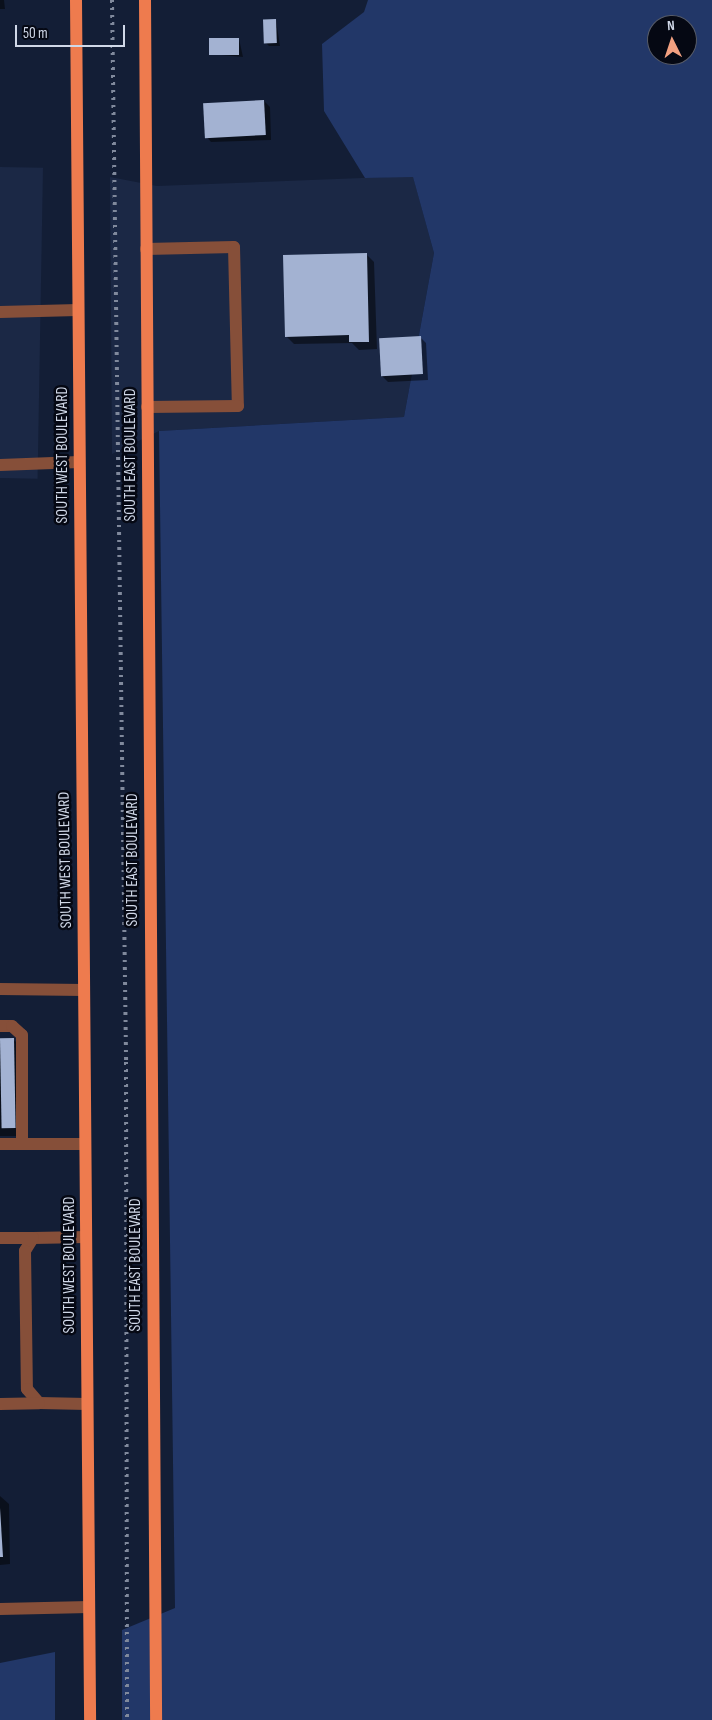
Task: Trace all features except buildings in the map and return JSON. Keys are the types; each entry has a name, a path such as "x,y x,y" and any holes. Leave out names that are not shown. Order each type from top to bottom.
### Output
{"main road":[{"name":"SOUTH WEST BOULEVARD","path":"76,0 90,1720"},
{"name":"SOUTH EAST BOULEVARD","path":"145,0 156,1720"}],"street":[{"path":"146,249 234,247 238,406 147,407"},
{"path":"0,312 78,310"},
{"path":"0,466 79,462"},
{"path":"0,989 84,990"},
{"path":"0,1026 12,1026 22,1035 22,1144"},
{"path":"0,1144 85,1144"},
{"path":"0,1238 86,1237"},
{"path":"33,1238 25,1251 27,1389 39,1403"},
{"path":"0,1404 87,1404"},
{"path":"0,1609 89,1607"}],"shaded area":[{"path":"368,0 712,0 712,1720 122,1720 122,1630 175,1608 159,431 404,417 434,253 413,177 365,178 324,111 322,44 364,12"},
{"path":"0,167 43,168 38,479 0,478"},
{"path":"413,176 434,253 404,417 159,431 112,454 110,177 157,186"},
{"path":"55,1652 55,1720 0,1720 0,1663"}],"railway":[{"path":"112,0 126,1062 127,1720"}]}
